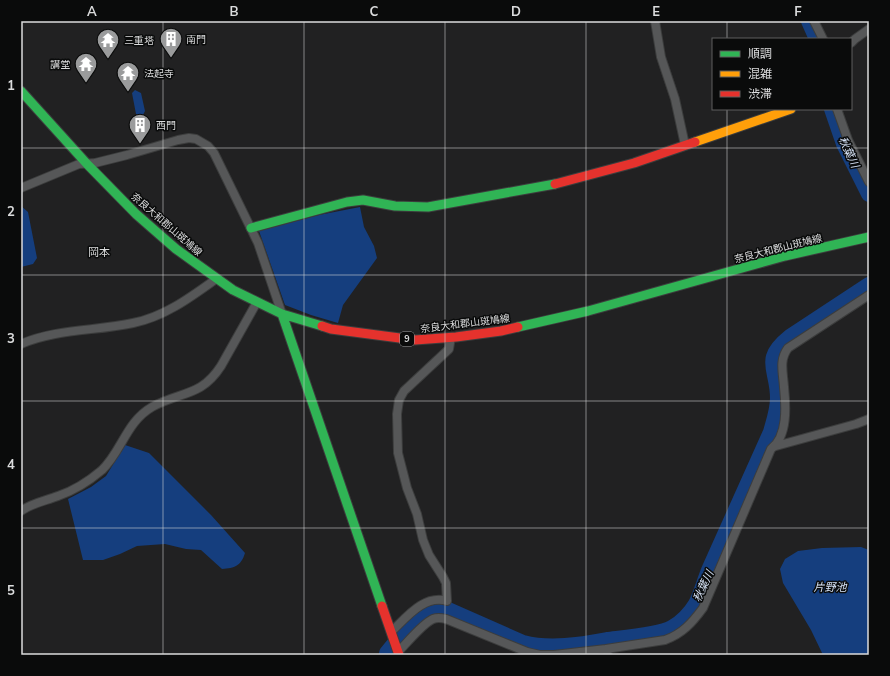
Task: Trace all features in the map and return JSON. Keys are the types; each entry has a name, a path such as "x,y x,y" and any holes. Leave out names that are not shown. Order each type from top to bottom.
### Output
{"main road":[{"name":"奈良大和郡山斑鳩線","path":"21,91 87,164 136,214 176,249 233,290 282,314 331,329 415,340 451,338 501,331 588,311 785,256 869,237"},
{"path":"251,228 347,202 363,200 395,206 428,207 560,183 610,170 789,110"},
{"path":"282,314 398,652"}],"street":[{"path":"655,21 661,57 675,98 685,145"},
{"path":"814,21 822,38"},
{"path":"852,42 869,29"},
{"path":"837,110 848,140 869,182"},
{"path":"21,188 79,164 87,164 128,155 178,140 189,138 196,139 208,146 214,153 260,246 282,314"},
{"path":"21,344 30,340 61,333 95,330 134,323 157,316 188,299 216,279"},
{"path":"398,652 426,624 433,619 439,618 446,619 527,652 540,655 607,652 665,640 682,632 695,618 706,602 768,457 782,436 785,402 782,368 784,353 788,348 869,295"},
{"path":"21,511 34,503 68,492 92,477 102,469 112,457 130,426 140,416 152,407 192,392 205,385 221,366 257,302"},
{"path":"392,634 423,604 440,599 447,601 446,583 429,554 423,540 418,514 407,488 398,453 397,414 399,400 404,391 449,349 451,338"},
{"path":"776,446 869,419"}],"water":[{"path":"135,90 141,93 145,111 143,115 139,116 136,114 132,93"},
{"path":"21,206 28,212 37,258 33,264 21,267"},
{"path":"360,207 364,227 374,246 377,258 343,305 338,323 285,305 259,231 319,215"},
{"path":"125,445 149,453 211,515 245,553 242,561 237,566 222,569 201,550 186,549 165,544 137,546 103,560 83,560 68,499 91,487 106,476"},
{"name":"片野池","path":"861,547 869,550 869,655 823,655 811,630 783,583 780,569 785,559 798,551 822,548"}],"waterway":[{"name":"秋葉川","path":"809,21 817,38"},
{"name":"秋葉川","path":"832,110 844,144 869,194"},
{"name":"秋葉川","path":"387,653 415,622 433,609 446,609 523,643 544,646 576,645 650,634 672,628 686,618 698,600 710,568 771,432 778,402 773,365 773,358 776,352 790,337 869,285"}],"traffic: fast":[{"path":"21,91 87,164 136,214 176,249 233,290 282,314 322,326"},
{"path":"251,228 347,202 363,200 395,206 428,207 555,184"},
{"path":"518,327 588,311 785,256 869,237"},
{"path":"282,314 382,606"}],"traffic: slow":[{"path":"695,142 788,110"}],"traffic: jam":[{"path":"555,184 634,163 695,142"},
{"path":"322,326 331,329 415,340 456,337 501,331 518,327"},
{"path":"382,606 399,655"}],"place":[{"name":"南門","path":"171,58"},
{"name":"三重塔","path":"108,60"},
{"name":"講堂","path":"86,84"},
{"name":"法起寺","path":"128,92"},
{"name":"西門","path":"140,144"}],"district":[{"name":"岡本","path":"99,252"}]}
